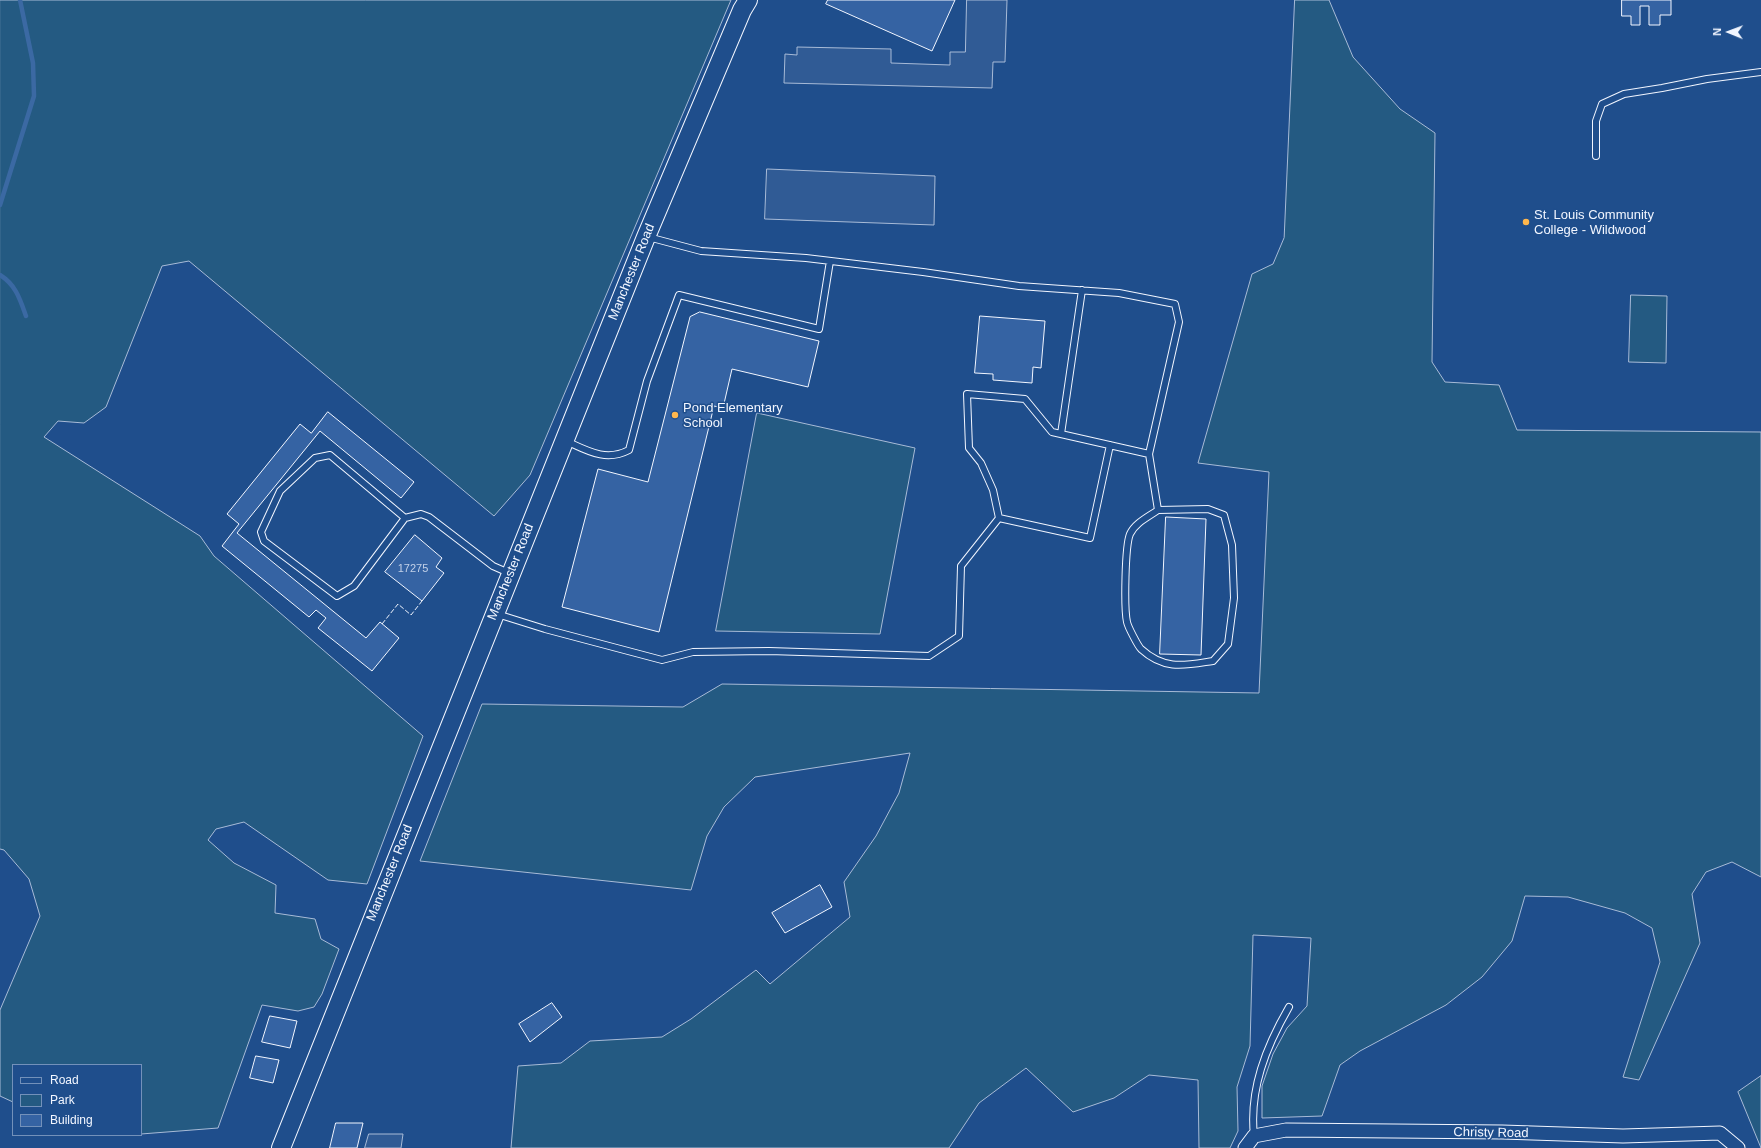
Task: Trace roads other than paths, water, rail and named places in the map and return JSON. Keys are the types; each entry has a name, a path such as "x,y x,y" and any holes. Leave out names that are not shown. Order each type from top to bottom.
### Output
{"street":[{"name":"Manchester Road","path":"281,1148 510,573 646,237 742,10 748,0"},
{"name":"Christy Road","path":"1254,1136 1286,1130 1502,1132 1623,1136 1720,1133 1738,1148"},
{"path":"1245,1148 1254,1136"}],"lane":[{"path":"1596,156 1596,121 1602,104 1624,94 1707,79 1761,72"},
{"path":"646,237 701,251 830,261 922,272 1018,286 1119,293 1175,304 1179,322 1149,454 1158,510"},
{"path":"564,440 592,452 608,456 620,455 629,450 646,381 680,294 819,329 830,261"},
{"path":"1061,434 1082,290"},
{"path":"495,613 545,629 662,660 694,652 768,651 929,656 959,636 962,566 999,518 993,490 981,463 968,448 967,394 1025,399 1052,432 1149,454"},
{"path":"999,518 1090,538 1110,445"},
{"path":"405,518 330,455 315,458 280,491 261,532 264,541 336,596 354,586 405,518 421,514 429,518 493,566 510,573"},
{"path":"1208,509 1224,514 1232,546 1234,598 1228,644 1214,660 1178,666 1160,661 1140,649 1127,623 1125,574 1130,534 1136,525 1158,510 1208,509"},
{"path":"1254,1136 1254,1099 1263,1061 1273,1035 1289,1007"}],"waterway":[{"path":"0,205 34,96 33,63 20,0"},
{"path":"0,275 14,288 26,316"}],"place":[{"name":"St. Louis Community College - Wildwood","path":"1526,222"},
{"name":"Pond Elementary School","path":"675,415"}]}
